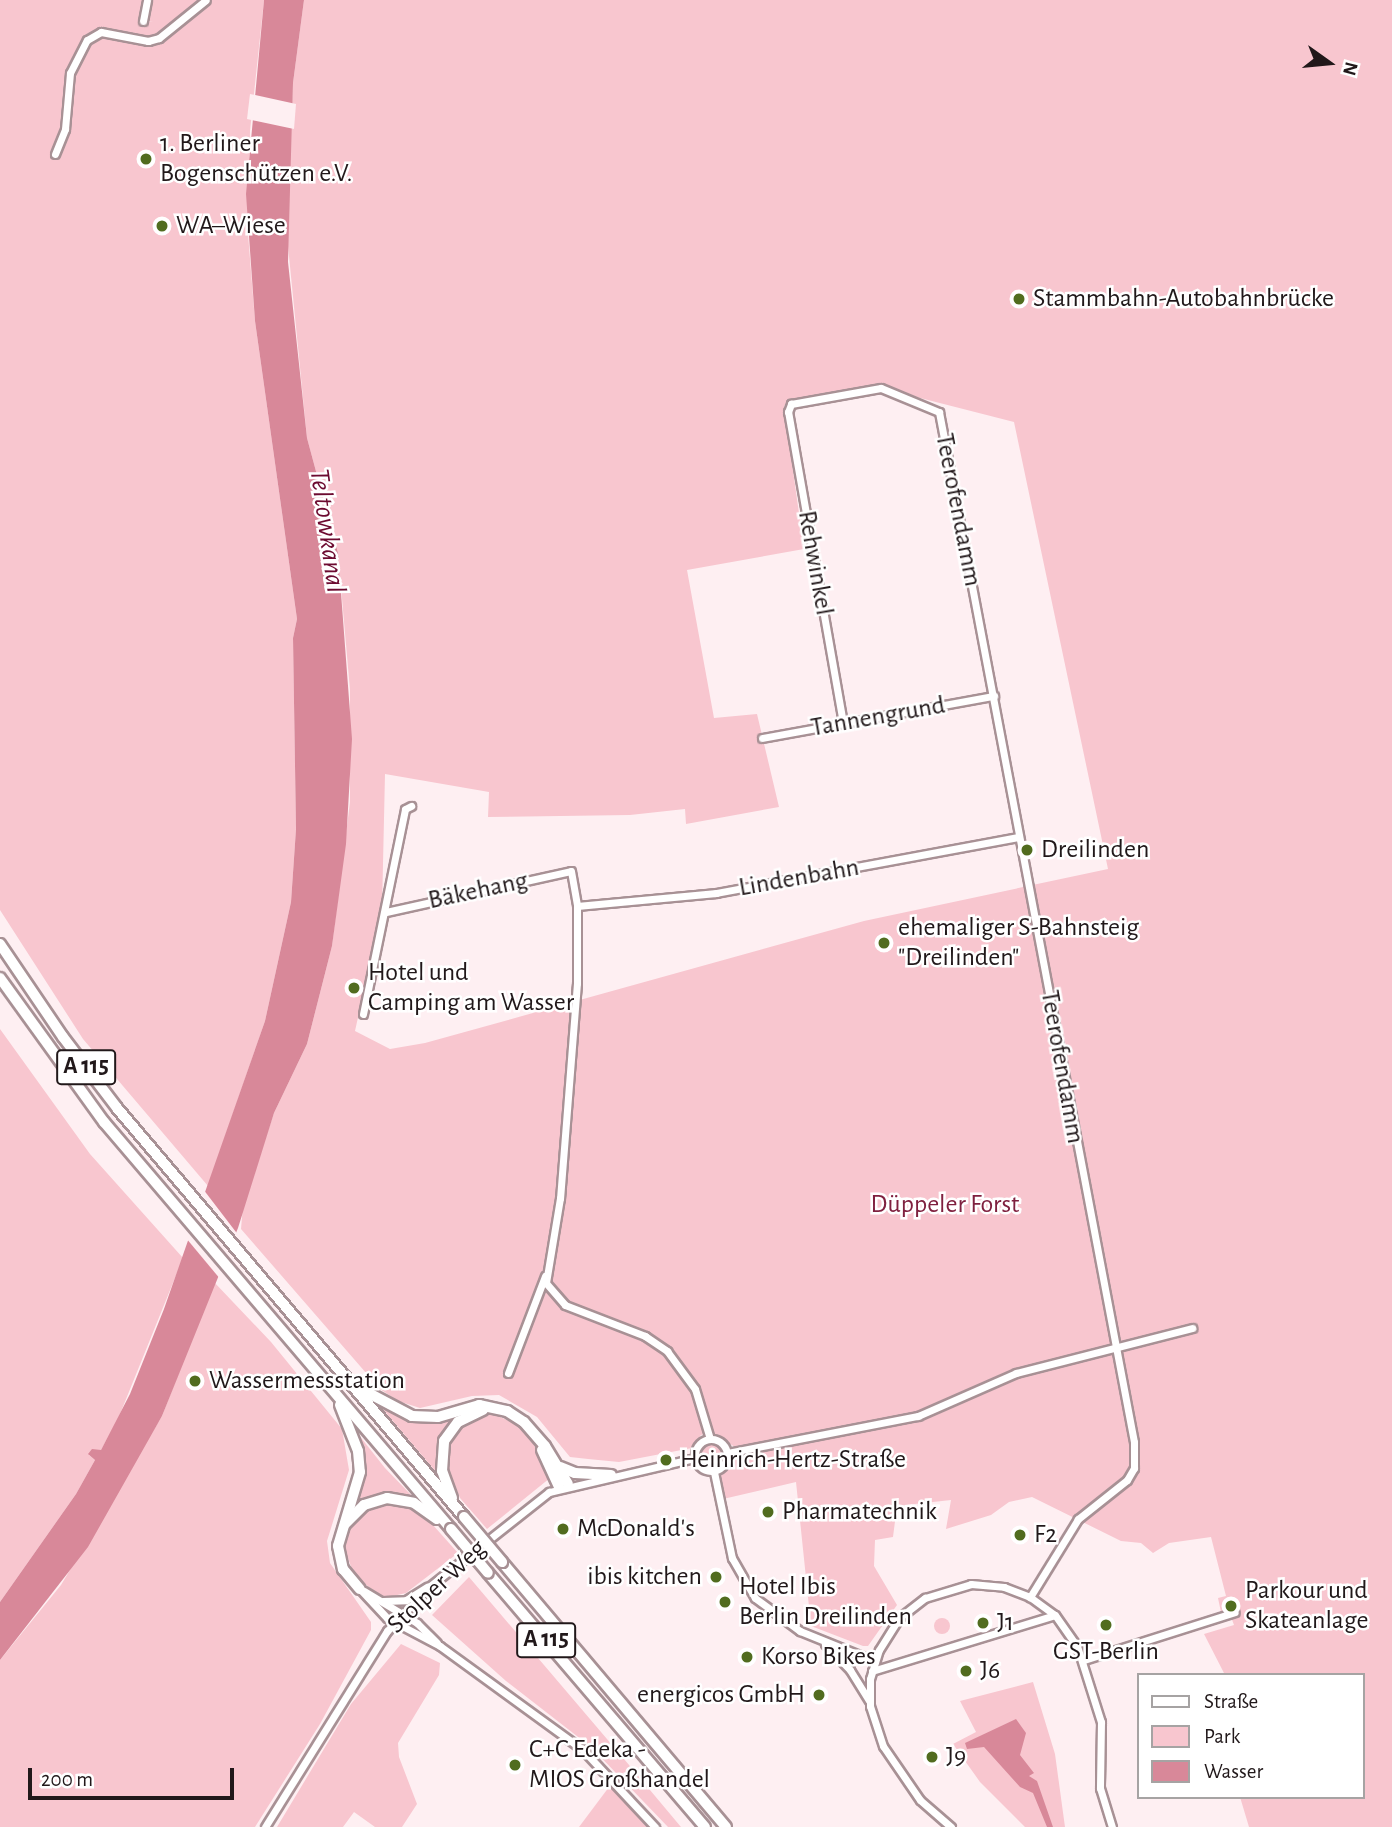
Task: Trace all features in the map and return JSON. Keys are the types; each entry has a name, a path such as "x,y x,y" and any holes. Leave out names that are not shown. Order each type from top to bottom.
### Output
{"highway":[{"name":"A 115","path":"0,944 63,1037 180,1184 726,1827"},
{"name":"A 115","path":"0,978 78,1090 165,1197 705,1827"},
{"path":"349,1382 412,1416 438,1417 479,1405 497,1407 524,1422 536,1436 560,1467 563,1486"},
{"path":"336,1395 356,1442 360,1472 339,1533 343,1569 360,1589"},
{"path":"461,1514 442,1471 444,1441 468,1415 497,1407"},
{"path":"536,1436 563,1486"},
{"path":"560,1467 575,1473 611,1475"},
{"path":"339,1533 364,1505 387,1498 414,1503 451,1529"}],"street":[{"path":"143,21 147,0"},
{"path":"55,154 65,129 70,73 88,40 101,32 148,41 159,38 206,0"},
{"name":"Rehwinkel","path":"844,723 788,412 791,404 881,388 937,408 940,418"},
{"name":"Teerofendamm","path":"940,418 994,696 1113,1346 1134,1442 1134,1468 1123,1486 1078,1519 1030,1597"},
{"name":"Tannengrund","path":"762,738 994,696"},
{"name":"Bäkehang","path":"363,1014 405,809 411,806"},
{"name":"Lindenbahn","path":"577,906 716,893 1019,837"},
{"name":"Bäkehang","path":"386,912 571,871 577,906"},
{"path":"508,1373 546,1275 560,1198 573,1027 577,906"},
{"path":"546,1275 550,1290 565,1305 645,1336 667,1352 695,1390 710,1439"},
{"path":"727,1453 918,1416 1016,1374 1113,1346 1192,1328"},
{"path":"710,1439 723,1444 727,1453 722,1467 714,1472 701,1469 695,1458 696,1448 710,1439"},
{"name":"Stolper Weg","path":"265,1827 394,1623 430,1586 516,1514 563,1486 695,1458"},
{"path":"714,1472 728,1545 741,1578 765,1609 821,1641 874,1661"},
{"path":"951,1827 920,1800 878,1738 870,1702 872,1671 874,1661 899,1618 942,1590 987,1584 1030,1597 1055,1615 1084,1660 1101,1722 1100,1788 1112,1827"},
{"path":"379,1600 398,1602 430,1586"},
{"path":"360,1589 402,1614 440,1646 582,1749 655,1827"},
{"path":"360,1589 394,1623 440,1646"},
{"path":"1084,1660 1235,1612"},
{"path":"872,1671 1055,1615"},
{"path":"821,1641 850,1670 870,1702"}],"green space":[{"path":"0,0 145,0 142,22 153,22 143,21 147,0 264,0 250,131 248,234 255,321 297,619 293,638 296,829 291,902 265,1021 208,1186 83,1039 0,910"},
{"name":"Düppeler Forst","path":"304,0 1392,0 1392,1827 1249,1827 1241,1799 1364,1799 1364,1673 1224,1673 1204,1634 1234,1625 1231,1617 1222,1617 1218,1598 1226,1596 1211,1537 1169,1543 1153,1553 1141,1543 1121,1541 1032,1497 1009,1502 991,1515 946,1529 951,1500 897,1506 893,1537 875,1540 874,1566 897,1605 868,1646 863,1646 811,1626 796,1482 723,1499 720,1477 736,1454 735,1447 711,1432 701,1435 692,1448 619,1462 588,1459 570,1457 537,1417 499,1395 472,1396 420,1408 398,1401 380,1389 241,1229 243,1205 274,1113 307,1044 332,946 350,802 350,690 338,553 307,438 286,226 293,83","holes":["885,389 1014,422 1108,869 864,921 425,1043 390,1049 355,1031 382,909 385,774 489,792 488,817 630,815 685,809 686,824 779,807 757,714 714,718 687,570 804,549 784,406 791,400"]},
{"path":"0,1029 90,1154 183,1258 118,1419 101,1450 89,1455 95,1460 76,1494 0,1602"},
{"path":"214,1282 271,1342 342,1429 349,1470 327,1541 330,1563 371,1622 371,1630 320,1724 255,1827 0,1827 0,1660 61,1585 162,1416"},
{"path":"381,1407 410,1420 467,1412 451,1427 442,1479"},
{"path":"492,1413 522,1427 543,1457 550,1478 487,1529 460,1498 446,1464 453,1434 463,1423"},
{"path":"358,1434 385,1468 415,1499 397,1496 349,1514 364,1470"},
{"path":"711,1443 720,1447 724,1456 720,1465 711,1469 702,1465 698,1456 702,1447"},
{"path":"383,1503 405,1505 424,1515 458,1553 406,1593 384,1598 355,1577 344,1548 350,1524 359,1514"},
{"path":"469,1577 681,1827 668,1827 591,1747 506,1681 432,1615"},
{"path":"942,1618 948,1620 948,1632 942,1634 936,1632 934,1626 936,1620"},
{"path":"401,1644 440,1663 439,1675 398,1743 399,1757 417,1804 402,1827 375,1827 354,1812 343,1827 277,1827 351,1704"},
{"path":"1033,1682 1055,1754 1065,1827 1025,1827 980,1782 953,1744 976,1732 960,1701"},
{"path":"609,1787 614,1787 647,1827 579,1827"}],"water":[{"name":"Teltowkanal","path":"264,0 304,0 293,83 288,262 307,438 338,553 352,739 346,844 332,946 307,1044 274,1113 238,1228 162,1416 88,1547 0,1660 0,1602 76,1494 95,1460 88,1454 92,1449 101,1450 130,1394 164,1309 265,1021 291,902 296,829 293,638 297,619 255,321 246,194"},
{"path":"1016,1719 1026,1733 1020,1755 1034,1773 1029,1776 1037,1781 1053,1827 1047,1827 1033,1793 1020,1787 984,1747 967,1749 965,1743"}],"pier":[{"path":"250,94 296,104 294,129 247,119"},
{"path":"203,1189 239,1236 221,1280 186,1238"}],"place":[{"name":"1. Berliner Bogenschützen e.V.","path":"146,159"},
{"name":"WA–Wiese","path":"162,226"},
{"name":"Stammbahn-Autobahnbrücke","path":"1019,299"},
{"name":"Dreilinden","path":"1027,850"},
{"name":"ehemaliger S-Bahnsteig \"Dreilinden\"","path":"884,943"},
{"name":"Hotel und Camping am Wasser","path":"354,988"},
{"name":"Wassermessstation","path":"195,1381"},
{"name":"Heinrich-Hertz-Straße","path":"666,1460"},
{"name":"Pharmatechnik","path":"768,1512"},
{"name":"McDonald's","path":"563,1529"},
{"name":"F2","path":"1020,1535"},
{"name":"ibis kitchen","path":"716,1577"},
{"name":"Hotel Ibis Berlin Dreilinden","path":"725,1602"},
{"name":"Parkour und Skateanlage","path":"1231,1606"},
{"name":"J1","path":"983,1623"},
{"name":"GST-Berlin","path":"1106,1625"},
{"name":"Korso Bikes","path":"747,1657"},
{"name":"J6","path":"966,1671"},
{"name":"energicos GmbH","path":"819,1695"},
{"name":"J9","path":"932,1757"},
{"name":"C+C Edeka - MIOS Großhandel","path":"515,1765"}]}
